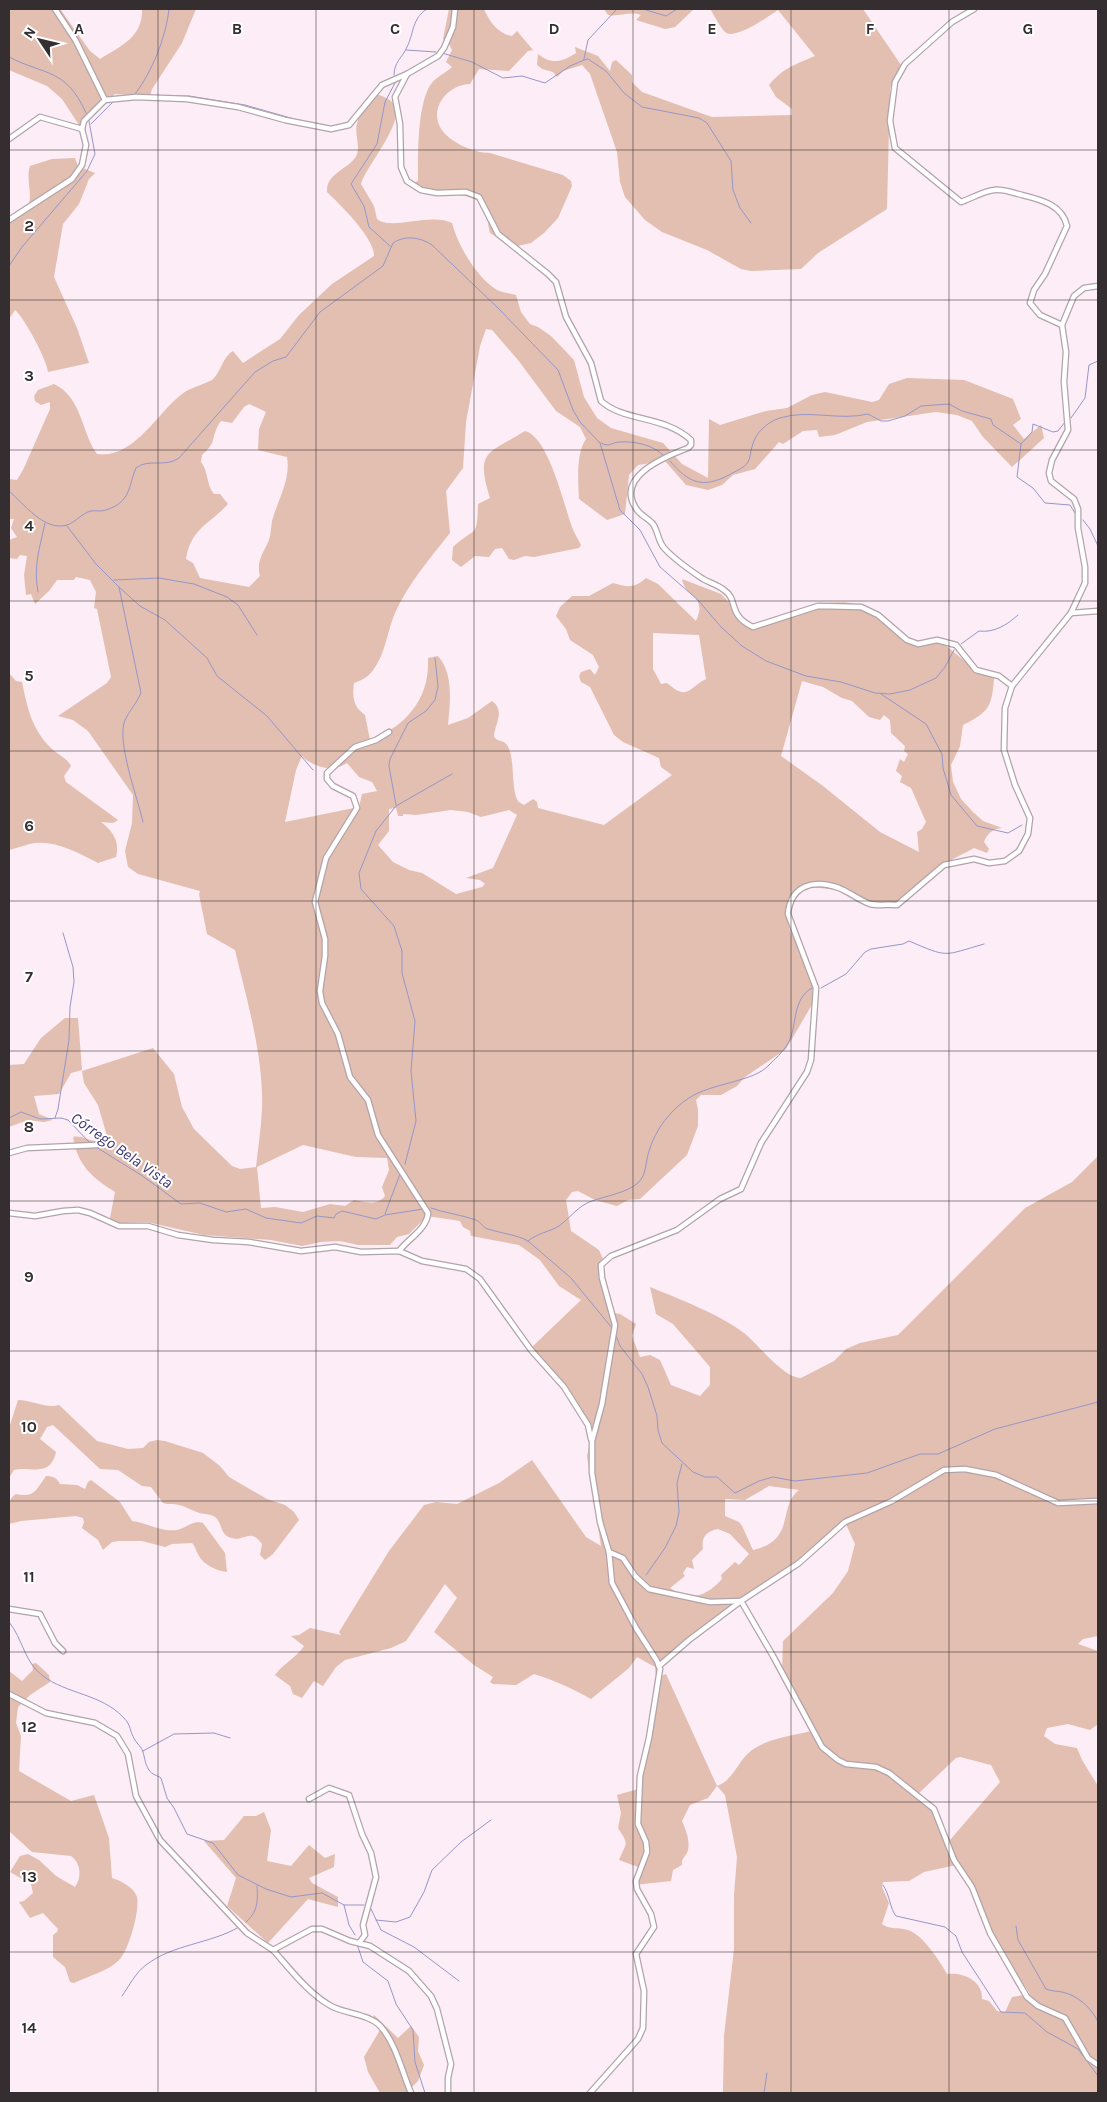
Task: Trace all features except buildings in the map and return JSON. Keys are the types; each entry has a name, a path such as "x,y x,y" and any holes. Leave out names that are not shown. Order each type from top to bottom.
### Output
{"street":[{"path":"55,9 76,41 105,100"},
{"path":"9,220 72,179 82,166 86,145 82,128 84,121 105,100 136,97 187,99 238,107 285,120 331,129 348,125 382,85 407,74 438,56 453,27 455,9"},
{"path":"974,9 952,22 905,64 895,82 890,121 895,148 961,202 995,190 1005,191 1040,199 1052,205 1065,218 1067,226 1045,274 1034,290 1030,303 1040,315 1062,325"},
{"path":"407,74 395,97 400,124 401,168 407,181 421,190 437,193 466,192 479,197 498,234 556,282 566,317 591,363 601,401 622,413 658,421 691,440 691,445 688,448 636,476 632,485 634,502 638,511 653,524 664,548 703,579 726,590 732,599 734,610 738,617 753,627 818,606 861,607 878,615 907,640 918,644 936,640 956,645 976,670 999,676 1012,686"},
{"path":"9,139 40,117 82,128"},
{"path":"592,1441 602,1404 615,1325 602,1278 602,1262 611,1256 684,1226 720,1199 741,1189 761,1143 807,1072 811,1060 816,988 803,948 791,926 788,914 789,902 794,894 802,887 823,884 839,888 871,904 897,904 944,865 974,859 998,863 1015,855 1028,834 1030,824 1026,808 1014,785 1004,750 1005,708 1012,686 1071,614 1085,583 1085,567 1078,528 1078,509 1074,500 1051,481 1049,473 1052,460 1068,430 1064,382 1066,352 1062,325 1074,296 1084,288 1098,286"},
{"path":"1071,614 1098,612"},
{"path":"389,732 376,740 355,746 327,772 327,779 333,786 353,796 357,808 326,858 315,902 325,939 325,956 320,981 322,1003 338,1034 350,1077 368,1100 378,1135 428,1213 426,1222 421,1229 399,1251"},
{"path":"9,1153 27,1148 97,1145"},
{"path":"9,1214 35,1216 63,1210 78,1210 90,1213 119,1226 148,1226 178,1235 213,1240 249,1242 301,1251 335,1247 361,1252 399,1251 422,1261 461,1267 476,1275 531,1350 564,1387 588,1425 592,1441 592,1473 600,1522 609,1552 612,1583 619,1599 660,1666"},
{"path":"590,2093 638,2039 643,2028 644,1987 636,1954 652,1931 654,1924 651,1914 636,1887 637,1878 645,1863 647,1852 646,1842 638,1824 640,1776 649,1738 660,1666 689,1640 741,1601 795,1566 845,1522 892,1501 944,1470 965,1469 996,1475 1058,1503 1098,1501"},
{"path":"609,1552 623,1558 635,1576 649,1589 710,1602 741,1601"},
{"path":"741,1601 822,1748 846,1764 876,1767 889,1773 934,1809 954,1860 972,1887 990,1933 1027,1997 1038,2006 1066,2018 1088,2058 1098,2065"},
{"path":"9,1609 40,1614 55,1643 63,1651"},
{"path":"9,1694 46,1713 95,1723 117,1736 128,1754 136,1796 160,1840 247,1934 273,1950 325,2002 340,2010 372,2019 379,2024 389,2040 411,2093"},
{"path":"309,1799 328,1788 348,1795 369,1848 376,1880 364,1925 365,1935 359,1943"},
{"path":"273,1950 304,1932 317,1929 374,1948 408,1971 434,2000 450,2058 448,2093"}],"shaded area":[{"path":"9,9 60,9 90,51 100,59 123,45 135,34 139,27 142,9 196,9 182,43 152,89 150,96 115,94 81,128 62,99 47,86 9,70"},
{"path":"449,9 484,9 498,30 512,36 517,31 533,50 528,51 509,71 479,69 470,84 455,88 443,98 437,111 440,127 449,137 462,146 563,175 571,181 572,186 558,218 531,243 513,247 490,233 485,210 479,202 471,198 461,195 417,190 409,184 418,181 419,131 426,93 433,81 452,67 446,62 452,50 443,39"},
{"path":"604,9 694,9 675,27 665,29 636,20 641,15 608,15"},
{"path":"710,9 863,9 901,65 890,88 887,209 818,253 801,269 751,271 741,269 707,250 662,232 645,220 625,197 620,182 617,152 590,74 582,65 563,71 557,77 553,72 542,69 537,65 538,54 548,60 557,61 576,53 575,47 598,56 610,71 612,62 616,60 632,75 632,82 642,92 712,117 792,115 792,109 776,97 769,85 785,70 815,56 778,10 752,27 729,34 723,30"},
{"path":"372,92 388,99 393,103 396,110 391,131 361,184 374,206 377,219 392,223 433,219 452,223 469,261 482,278 497,290 516,295 521,312 530,324 551,336 574,360 584,397 597,418 611,428 663,443 682,464 708,478 709,419 720,425 766,411 787,408 812,395 825,392 872,402 879,400 889,384 907,378 964,380 1013,399 1021,419 1013,425 1024,439 1041,425 1044,438 1012,467 983,437 972,421 957,415 936,412 867,422 835,435 819,437 817,430 803,431 783,444 779,442 755,469 733,475 722,485 708,490 686,485 665,461 638,465 629,475 625,514 607,520 579,499 579,459 586,439 580,427 556,411 518,360 492,330 486,329 480,346 466,422 463,468 446,491 450,533 406,592 395,613 383,652 377,664 367,676 354,683 353,692 356,705 365,715 370,740 395,727 414,709 425,686 428,658 438,656 447,671 449,680 448,725 468,718 492,701 496,705 499,714 494,737 506,743 510,751 516,797 519,802 524,805 533,799 537,802 538,808 604,825 672,775 661,767 659,758 623,742 614,735 590,687 581,682 579,676 581,672 590,669 595,675 599,667 593,655 570,640 566,629 556,616 560,607 572,596 589,596 613,583 626,586 634,585 646,578 658,584 696,621 699,613 698,601 687,590 682,579 721,594 742,616 742,622 756,626 805,608 844,602 856,604 872,613 902,638 920,642 935,637 976,670 994,678 990,703 983,712 963,725 960,746 951,765 953,782 961,799 983,821 1002,828 993,830 987,836 984,842 989,849 987,853 974,848 948,862 933,872 896,907 834,890 810,888 796,890 789,900 786,911 790,932 801,944 812,974 813,1003 786,1049 745,1077 737,1086 721,1095 701,1095 696,1100 698,1126 687,1155 640,1199 628,1200 617,1206 595,1200 578,1191 572,1192 566,1200 571,1231 599,1250 603,1259 602,1279 614,1313 620,1314 636,1324 632,1336 640,1357 650,1355 660,1360 671,1385 700,1396 710,1385 710,1367 673,1324 656,1314 650,1287 723,1319 750,1338 786,1373 801,1378 834,1361 846,1349 860,1343 898,1335 1025,1208 1072,1182 1098,1156 1098,1636 1083,1639 1078,1644 1098,1651 1098,1724 1090,1730 1068,1724 1047,1728 1044,1736 1055,1744 1077,1748 1098,1786 1098,2093 723,2093 724,2036 734,1949 734,1895 737,1857 725,1795 717,1786 708,1798 690,1805 682,1821 688,1839 688,1850 682,1865 673,1870 671,1881 634,1885 638,1867 619,1860 626,1844 618,1828 621,1813 617,1795 638,1789 656,1679 655,1667 637,1657 629,1668 591,1699 563,1685 534,1674 516,1685 493,1684 490,1682 493,1677 474,1665 434,1632 457,1598 445,1584 406,1641 391,1648 345,1660 336,1667 323,1686 314,1681 302,1698 293,1694 290,1686 275,1675 304,1646 291,1636 299,1635 310,1628 341,1635 339,1632 389,1551 424,1505 436,1502 457,1504 499,1483 532,1460 586,1537 601,1546 587,1456 593,1427 532,1347 581,1300 559,1286 540,1260 519,1245 471,1236 470,1231 463,1227 460,1221 427,1216 409,1234 397,1237 390,1245 358,1245 340,1241 302,1246 271,1240 204,1235 147,1222 117,1223 110,1218 115,1192 93,1176 82,1163 75,1147 73,1137 99,1141 107,1136 98,1105 84,1083 82,1071 153,1048 174,1074 182,1107 194,1129 232,1166 240,1169 256,1167 262,1110 262,1090 254,1029 235,950 207,934 200,891 138,874 128,867 125,851 132,823 133,795 88,731 73,720 58,716 107,683 111,677 97,609 94,608 96,592 90,580 76,577 74,580 57,580 49,591 35,604 31,594 26,595 24,575 27,556 20,555 17,559 9,558 9,540 17,537 11,528 14,519 9,519 9,479 17,480 23,470 50,409 50,402 41,405 35,401 34,396 38,390 54,384 70,397 76,406 97,454 110,454 122,450 144,433 182,394 213,379 229,354 233,351 243,363 280,339 299,315 332,284 374,256 373,249 363,231 327,192 333,176 351,162 357,154 357,124","holes":["249,404 266,412 259,429 258,450 287,457 288,465 286,482 272,521 269,540 262,554 259,566 260,576 249,587 200,578 193,563 186,559 192,540 197,533 228,504 220,494 214,494 211,490 201,462 202,455 210,446 221,421 232,423 244,407","653,633 699,635 706,679 684,692 667,683 661,684 653,669","802,681 823,687 842,698 852,701 869,717 880,720 884,715 890,720 891,733 905,746 904,751 908,754 904,762 900,759 896,771 902,776 900,782 911,788 926,822 922,829 917,832 919,852 880,832 823,786 781,756","302,756 317,766 323,767 336,768 347,763 359,777 372,782 377,791 362,794 359,807 285,822 296,770","396,808 398,816 451,810 468,812 481,817 509,810 517,815 493,868 466,878 480,880 485,884 482,887 456,894 422,873 409,870 393,862 378,845 389,831 389,809","303,1145 356,1157 387,1158 389,1170 382,1187 385,1196 378,1201 354,1200 345,1206 330,1204 303,1212 275,1207 261,1208 257,1167","769,1486 799,1490 789,1505 781,1531 776,1539 767,1545 753,1550 739,1522 725,1516 725,1499 745,1500","844,1520 855,1544 848,1571 833,1593 783,1641 782,1671 811,1731 773,1740 752,1750 732,1775 717,1786 666,1674 661,1676 662,1666 753,1590 804,1557","718,1529 730,1534 749,1554 739,1565 735,1562 721,1575 722,1579 704,1593 692,1596 685,1595 670,1588 685,1576 683,1573 687,1567 694,1569 692,1560 703,1549 704,1538 710,1531","960,1757 991,1765 1000,1782 950,1840 943,1830 939,1819 918,1794 956,1758","956,1865 975,1895 995,1941 1030,1994 1012,1997 1005,2012 997,2011 989,2001 982,1999 979,1987 971,1979 959,1974 947,1974 925,1942 914,1933 882,1924 889,1903 882,1887 883,1882 909,1881 924,1872"]},
{"path":"75,158 78,166 95,173 89,179 79,204 63,224 54,277 77,328 89,363 48,372 39,349 19,314 15,310 9,319 9,220 29,205 30,166 52,159"},
{"path":"525,431 534,436 548,458 573,529 581,545 579,548 534,557 525,556 514,560 509,559 502,548 495,549 489,557 475,556 461,567 452,560 453,547 474,531 477,523 478,504 490,498 484,471 488,455"},
{"path":"9,673 16,681 22,682 28,709 39,734 71,766 64,776 66,782 118,820 113,823 101,822 114,837 117,846 116,857 98,863 68,848 43,843 9,850"},
{"path":"65,1018 78,1018 82,1070 71,1073 59,1094 34,1096 39,1114 53,1120 44,1122 28,1120 9,1127 9,1065 24,1064 41,1038"},
{"path":"18,1400 49,1406 59,1405 97,1441 128,1449 143,1448 149,1442 157,1440 203,1453 220,1466 229,1477 267,1499 285,1505 294,1512 299,1520 273,1554 265,1560 260,1555 262,1544 254,1536 231,1538 225,1534 215,1517 177,1504 163,1503 151,1487 142,1486 118,1470 100,1469 53,1425 47,1427 40,1439 56,1452 49,1465 39,1469 14,1470 9,1478 9,1428"},
{"path":"46,1476 51,1476 58,1480 60,1484 77,1485 85,1489 91,1480 120,1502 132,1521 171,1530 181,1529 199,1522 203,1523 225,1553 227,1572 214,1569 206,1564 200,1558 192,1543 172,1544 165,1547 142,1541 119,1541 112,1542 103,1550 98,1540 82,1528 83,1518 76,1516 21,1521 9,1524 9,1507 13,1497 16,1494 31,1494"},
{"path":"36,1663 49,1675 50,1682 30,1695 18,1707 16,1723 21,1736 19,1771 71,1801 94,1795 109,1838 112,1878 130,1887 137,1897 135,1920 123,1955 110,1967 74,1983 70,1982 65,1967 53,1957 53,1935 58,1929 43,1913 30,1918 19,1902 24,1901 33,1893 31,1884 10,1872 20,1856 28,1854 39,1860 56,1876 75,1887 79,1879 79,1866 71,1856 32,1852 9,1831 9,1671 22,1681 33,1670 32,1664"},
{"path":"264,1812 271,1830 267,1861 291,1866 309,1845 325,1858 335,1854 334,1867 309,1878 312,1883 338,1897 338,1907 308,1899 268,1943 227,1906 236,1878 204,1841 224,1840 244,1816 256,1816"},
{"path":"374,2015 398,2038 411,2026 419,2037 418,2051 424,2065 418,2081 410,2089 413,2093 380,2093 368,2072 364,2057 380,2030 374,2020"}],"waterway":[{"path":"135,94 157,54 165,31 169,9"},
{"path":"394,75 395,67 407,47 416,21 427,9"},
{"name":"Córrego Bela Vista","path":"584,59 588,40 617,9"},
{"name":"Córrego Bela Vista","path":"643,9 666,16 677,9"},
{"name":"Córrego Bela Vista","path":"406,50 436,52"},
{"name":"Córrego Bela Vista","path":"442,53 472,62 503,78 522,76 545,83 570,66 584,60"},
{"path":"9,57 54,75 63,81 71,88 86,113"},
{"path":"584,60 588,59 606,71 624,93 642,107 699,118 707,123 731,161 733,190 740,208 751,223"},
{"name":"Córrego Bela Vista","path":"390,246 369,227 364,206 351,184 377,144 385,102 395,83"},
{"path":"117,96 189,96 245,105 294,119"},
{"path":"91,124 113,102"},
{"path":"9,266 22,247 87,171 95,154 89,121"},
{"path":"9,491 35,516 43,521 59,526 70,524 88,512 104,511 114,507 120,503 127,493 136,468 141,465 174,461 179,458 255,372 273,361 286,357 320,312 383,266 393,243 407,238 418,239 432,245 498,308 558,370 573,410 580,422 600,443 620,510 640,530 660,567 698,600 721,627 742,646 766,661 806,676 841,682 875,693 890,694 910,690 936,678 945,667 954,650"},
{"path":"1071,418 1085,398 1089,365 1098,361"},
{"path":"670,461 690,479 703,483 711,482 745,466 749,460 756,437 766,425 780,418 801,415 857,416 868,414 881,421 888,421 905,416 921,406 949,404 962,411 991,419 993,425 1021,444"},
{"path":"1065,422 1058,431 1053,432 1033,424 1032,432 1021,444 1017,477 1033,488 1045,503 1070,505 1075,513"},
{"path":"601,443 606,445 617,442 638,443 649,446 663,455"},
{"path":"1083,520 1090,529 1098,546"},
{"path":"38,592 36,574 45,523"},
{"path":"67,526 96,564 119,587 140,606 165,620 207,658 217,676 267,716 313,770"},
{"path":"114,580 159,578 194,584 227,597 238,605 257,635"},
{"path":"119,587 141,693 125,720 123,742 143,822"},
{"path":"961,644 979,631 990,631 1000,628 1018,615"},
{"path":"396,805 389,766 390,759 408,723 426,711 435,700 438,686 435,658"},
{"path":"881,694 926,724 942,754 943,768 951,795 977,826 1008,833 1022,825"},
{"path":"405,1164 416,1121 411,1071 415,1021 402,973 402,951 394,926 361,889 359,873 376,831 396,806 452,774"},
{"path":"55,1118 69,1040 70,1007 74,982 73,967 63,933"},
{"path":"821,988 846,974 865,952 871,949 903,944 909,941 939,953 952,953 984,944"},
{"path":"528,1241 559,1226 587,1203 622,1192 638,1183 644,1172 655,1135 670,1114 682,1103 698,1093 743,1079 762,1071 769,1065 787,1045 801,999 812,988"},
{"name":"Córrego Bela Vista","path":"9,1118 21,1112 40,1119 61,1118 68,1120 90,1143"},
{"name":"Córrego Bela Vista","path":"96,1147 141,1175 181,1204 200,1203 226,1212 246,1209 266,1218 301,1223 317,1216 334,1218 336,1214 342,1211 376,1219 385,1215 423,1209"},
{"path":"385,1214 400,1174"},
{"name":"Córrego Bela Vista","path":"431,1208 476,1220 486,1228 528,1241 571,1278 612,1328"},
{"name":"Córrego Bela Vista","path":"615,1333 620,1346 642,1374 648,1387 657,1416 658,1430 662,1443 693,1472 705,1477 717,1477 735,1493 759,1481 773,1477 795,1481 867,1473 920,1454 938,1454 995,1429 1098,1402"},
{"path":"646,1575 665,1548 676,1526 679,1512 677,1483 682,1464"},
{"path":"9,1622 32,1664 43,1676 63,1687 105,1703 123,1717 142,1750 149,1770 161,1778 167,1798 187,1834 213,1843 238,1875 266,1889 291,1897 322,1893 344,1905 364,1905"},
{"path":"143,1751 174,1734 214,1733 230,1738"},
{"path":"376,1920 396,1922 410,1917 424,1892 432,1870 461,1842 491,1820"},
{"path":"883,1885 896,1916 945,1927 956,1936 962,1952 1001,2012 1025,2013 1047,2032 1078,2049 1098,2076"},
{"path":"246,1922 255,1910 257,1886"},
{"path":"344,1905 349,1925 355,1935"},
{"path":"371,1909 381,1930 414,1947 459,1981"},
{"path":"1016,1926 1018,1940 1046,1989 1062,1992 1078,1999 1092,2012 1098,2022"},
{"path":"122,1996 139,1971 157,1958 180,1948 228,1933 239,1927"},
{"path":"357,1944 363,1962 388,1981 396,2004 413,2030 415,2062 425,2093"},
{"path":"764,2093 767,2073"}]}
